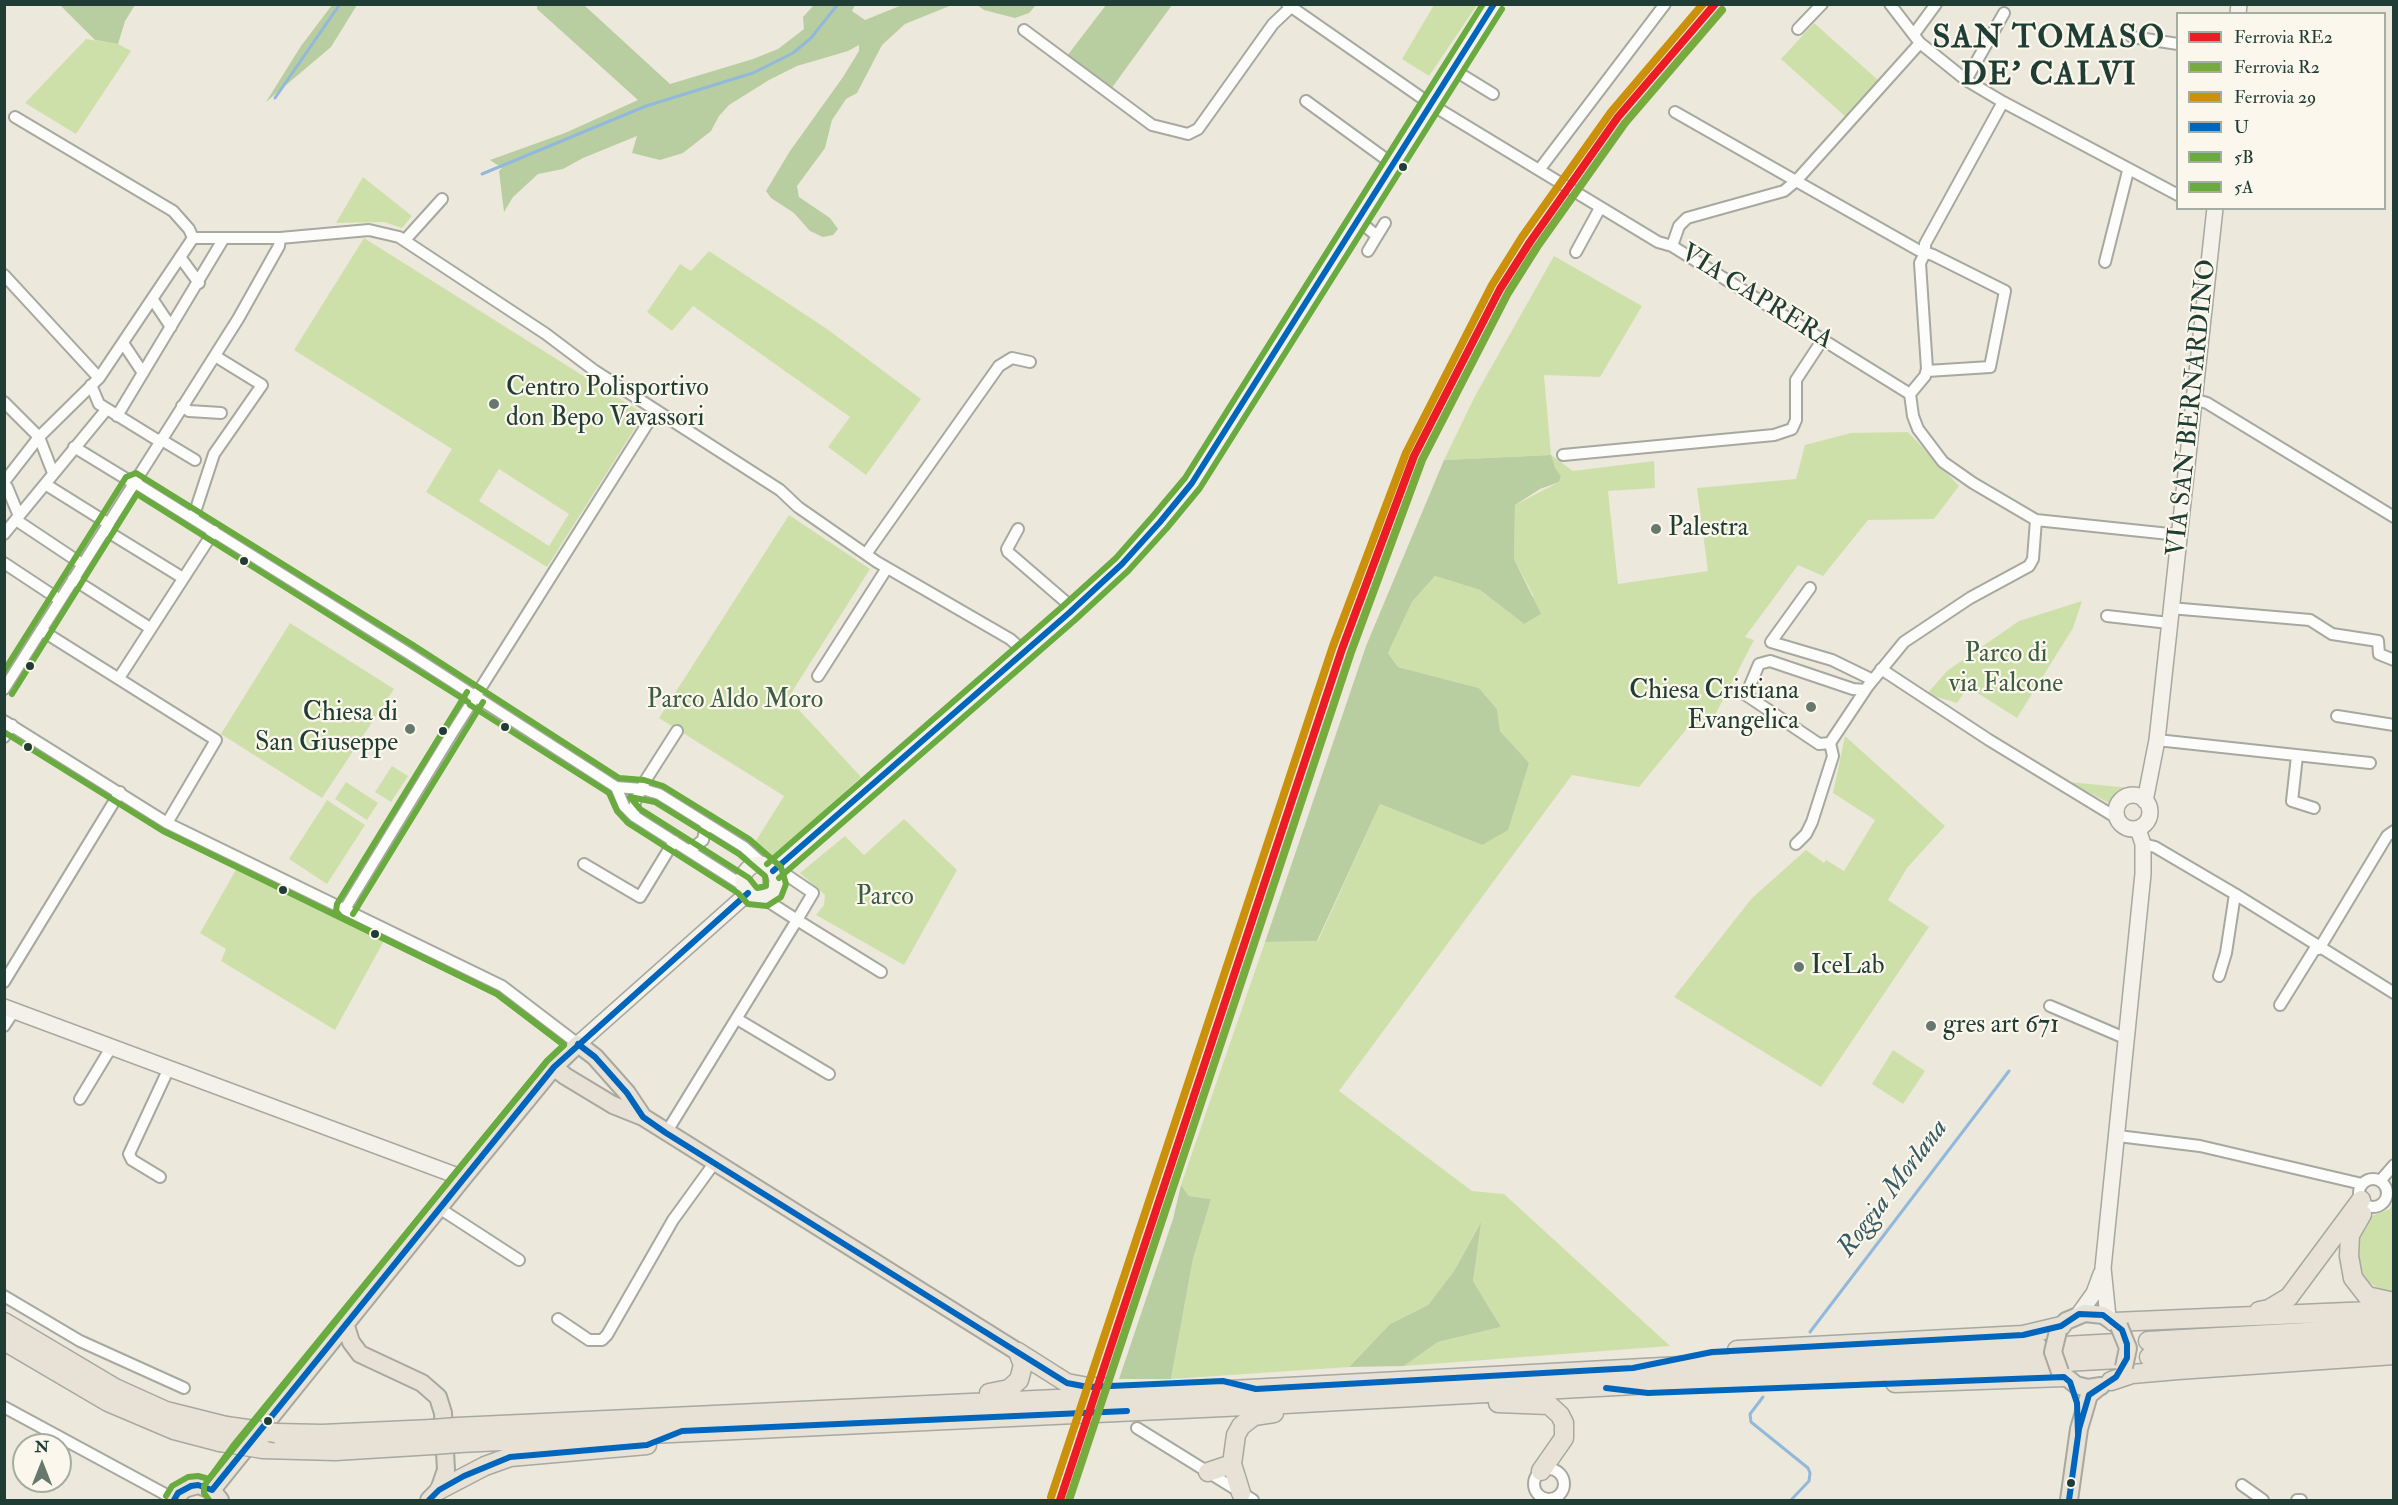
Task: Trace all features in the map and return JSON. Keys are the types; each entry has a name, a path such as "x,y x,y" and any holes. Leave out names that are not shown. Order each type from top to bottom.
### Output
{"highway":[{"path":"2363,1197 2350,1235 2350,1269 2353,1278 2367,1296 2394,1302"},
{"path":"1593,1386 1648,1392 2063,1357 2089,1353 2117,1339 2206,1318 2269,1309 2289,1297 2363,1197"},
{"path":"2206,1318 2394,1311"},
{"path":"4,1322 115,1388 223,1434 263,1449 335,1451 433,1437 458,1435 933,1403 1096,1405 1256,1389 1633,1368 2040,1355 1593,1386 1418,1395 1096,1405 682,1431 458,1435"},
{"path":"2394,1327 2148,1349 2394,1343"},
{"path":"1633,1368 1712,1352 2023,1335 2063,1357"},
{"path":"4,1341 108,1402 174,1430 223,1434 433,1437"},
{"path":"1018,1352 1067,1383 1088,1387 1222,1381 1256,1389"},
{"path":"933,1403 949,1394 991,1393 1010,1389 1019,1380 1023,1371 1018,1352"},
{"path":"2106,1384 2150,1372 2394,1356"},
{"path":"2371,1368 2394,1356"},
{"path":"2308,1362 2323,1370 2394,1366"},
{"path":"1247,1497 1232,1464 1236,1436 1241,1426 1254,1416 1358,1409 1418,1395 1492,1403 1549,1405 1556,1410 1564,1423 1564,1438 1541,1471"},
{"path":"434,1495 485,1466 510,1457 647,1445 682,1431"},
{"path":"1208,1472 1232,1464"}],"main road":[{"path":"771,870 1025,652 1070,605 1122,564 1192,483 1494,4"},
{"name":"VIA SAN BERNARDINO","path":"2138,829 2149,817 2149,808 2145,801 2157,740 2213,210"},
{"path":"2079,1429 2078,1403 2063,1357 2079,1314 2094,1293 2103,1268 2143,874 2143,844 2138,829 2125,827 2117,818 2117,807 2124,798 2135,796 2145,801"},
{"path":"757,865 771,870 777,884 773,892 765,897 749,892 746,872 757,865"},
{"path":"174,1500 191,1486 216,1495 240,1452 554,1067 749,892"},
{"path":"9,1009 463,1178"},
{"path":"578,1044 595,1057 627,1093 642,1117"},
{"path":"554,1067 613,1105 642,1117 1018,1352"},
{"path":"2069,1500 2079,1429 2089,1395 2106,1384 2117,1339 2103,1268"},
{"path":"2079,1314 2097,1313 2117,1339"},
{"path":"345,1323 351,1342 360,1354 422,1383 438,1398 443,1413 447,1460 445,1479 434,1495"},
{"path":"2063,1357 2088,1388 2106,1384"}],"street":[{"path":"1539,170 1665,4"},
{"path":"1798,29 1822,4"},
{"path":"1890,4 1917,38 1966,80 2128,171 2176,194"},
{"path":"1672,246 1679,226 1687,218 1784,191 1796,181 1917,38 1936,4"},
{"path":"1024,30 1152,125 1188,134 1198,129 1273,24 1289,6"},
{"name":"VIA CAPRERA","path":"1289,6 1431,105 1658,242 1672,246 1910,394"},
{"path":"1966,80 2004,13"},
{"path":"2132,37 2176,44"},
{"path":"1454,70 1493,94"},
{"path":"1306,101 1394,165"},
{"path":"2003,102 1925,244 1925,253 1920,263 1927,371 1910,394 1913,416 1918,429 1943,462 1973,483 2036,520 2179,535"},
{"path":"1675,112 1925,253 2005,291 1990,367 1927,371"},
{"path":"15,117 173,211 194,238"},
{"path":"2105,262 2128,171"},
{"path":"405,240 442,199"},
{"path":"1576,252 1600,208"},
{"path":"1359,221 1377,236"},
{"path":"1368,251 1385,223"},
{"path":"194,238 280,238 369,230 405,240 656,410 780,490 798,507 887,568 1010,639 1025,652"},
{"path":"82,564 18,518 6,484 39,437 95,381 194,238"},
{"path":"117,416 224,238"},
{"path":"4,689 215,356 279,246 280,238"},
{"path":"180,257 199,283"},
{"path":"4,275 95,381 99,404 195,460"},
{"path":"153,300 171,327"},
{"path":"1563,455 1774,435 1792,429 1796,420 1796,380 1823,339"},
{"path":"123,343 143,373"},
{"path":"193,518 214,454 262,386 215,356"},
{"path":"866,554 999,366 1012,358 1030,362"},
{"path":"2193,399 2207,403 2394,517"},
{"path":"4,402 39,437 53,473"},
{"path":"182,406 189,411 221,413"},
{"path":"4,534 106,410"},
{"path":"345,909 475,697 656,410"},
{"path":"75,447 214,531 616,787 642,789 659,794 744,847 771,870 788,876 813,893 666,1133"},
{"path":"45,484 183,578"},
{"path":"1830,743 1865,690 1904,642 1923,627 2029,566 2032,559 2036,520"},
{"path":"1018,529 1007,549 1008,552 1070,605"},
{"path":"119,678 214,531"},
{"path":"4,563 60,600"},
{"path":"818,676 887,568"},
{"path":"73,579 150,628"},
{"path":"1810,588 1771,642 1832,660 1873,680"},
{"path":"2107,616 2169,615 2310,620 2332,634 2378,641 2379,654 2394,660"},
{"path":"41,630 216,740 167,823"},
{"path":"1830,743 1819,744 1747,696 1745,692 1760,664 1767,660 1853,689 1865,690"},
{"path":"1881,669 1989,740 2117,818"},
{"path":"2337,716 2394,725"},
{"path":"4,737 8,723 167,823 502,987 578,1044"},
{"path":"634,816 635,802 677,731"},
{"path":"2157,740 2370,763"},
{"path":"1796,844 1812,822 1833,756 1834,750 1830,743"},
{"path":"2297,756 2292,801 2314,808"},
{"path":"616,787 624,806 634,816 749,892 766,900 881,972"},
{"path":"4,982 120,792"},
{"path":"689,851 704,840 706,824"},
{"path":"2280,1005 2387,836 2394,831"},
{"path":"584,864 640,897 674,841"},
{"path":"2143,844 2155,847 2235,894 2318,948 2394,993"},
{"path":"2219,976 2226,953 2235,894"},
{"path":"2050,1006 2127,1039"},
{"path":"4,1026 9,1009"},
{"path":"737,1019 829,1074"},
{"path":"80,1099 112,1046"},
{"path":"160,1177 132,1160 129,1154 169,1068"},
{"path":"2118,1136 2211,1149 2363,1197 2381,1205 2387,1198 2387,1188 2380,1181 2373,1179 2363,1197"},
{"path":"558,1319 589,1340 602,1340 607,1335 673,1220 715,1162"},
{"path":"2380,1181 2394,1165"},
{"path":"439,1208 519,1260"},
{"path":"4,1296 80,1341 184,1388"},
{"path":"4,1407 174,1500"},
{"path":"1137,1428 1247,1497"},
{"path":"1556,1470 1562,1477 1564,1486 1560,1494 1554,1498 1536,1498 1534,1481 1541,1471 1556,1470"},
{"path":"2242,1485 2263,1500"}],"green space":[{"path":"60,5 135,5 125,21 118,44 95,40"},
{"path":"332,5 357,5 331,47 266,102 301,46"},
{"path":"537,5 584,5 670,84 753,59 778,49 804,29 803,17 813,6 855,5 852,11 865,20 902,5 952,5 905,24 882,45 857,93 846,99 832,120 825,148 797,186 799,197 830,218 838,229 833,235 823,237 810,231 794,213 771,198 766,191 790,151 843,77 859,51 859,45 848,51 797,66 769,80 729,105 719,116 711,131 683,153 660,160 632,153 637,136 583,158 563,169 538,174 513,197 504,212 499,171 502,168 490,160 565,133 638,100 537,9"},
{"path":"977,5 1036,5 1029,13 1015,18 984,10"},
{"path":"1106,5 1172,5 1111,89 1067,56"},
{"path":"1434,5 1477,5 1429,76 1402,59"},
{"path":"1814,23 1878,80 1847,118 1781,59"},
{"path":"86,39 118,44 131,51 76,134 25,103"},
{"path":"363,177 412,216 402,228 384,222 336,223"},
{"path":"364,238 644,414 547,567 426,492 452,449 294,350","holes":["499,469 569,514 549,546 479,501"]},
{"path":"709,251 827,329 921,399 866,475 828,447 850,417 693,306 672,331 647,312 680,264 691,271"},
{"path":"1554,256 1642,306 1600,377 1544,375 1551,455 1444,460 1475,396"},
{"path":"1908,432 1959,486 1934,519 1868,520 1823,576 1798,565 1745,637 1754,640 1712,721 1689,726 1639,787 1572,775 1339,1091 1472,1191 1504,1194 1670,1346 1404,1366 1438,1342 1501,1327 1473,1281 1480,1223 1454,1271 1428,1305 1390,1324 1349,1367 1171,1379 1193,1259 1211,1199 1189,1196 1181,1185 1265,942 1318,941 1380,804 1482,845 1529,764 1500,731 1497,709 1479,688 1398,667 1388,653 1412,602 1435,576 1480,590 1524,624 1533,595 1514,559 1515,505 1559,482 1561,476 1554,468 1551,455 1573,471 1654,461 1655,488 1608,491 1618,584 1708,571 1697,488 1796,479 1805,445 1851,433"},
{"path":"1551,455 1555,468 1561,476 1559,482 1540,489 1515,505 1514,559 1541,614 1524,624 1480,590 1435,576 1412,602 1388,653 1398,667 1479,688 1497,709 1500,731 1529,763 1508,830 1482,845 1380,804 1317,941 1265,942 1366,646 1444,460"},
{"name":"Parco Aldo Moro","path":"789,515 870,569 788,698 861,777 773,856 754,844 784,796 659,718"},
{"name":"Parco di via Falcone","path":"2082,601 2073,628 2017,718 1968,687 1957,703 1927,694 1947,671 2019,621"},
{"path":"290,623 394,689 322,798 221,734"},
{"path":"1845,736 1945,826 1907,868 1888,900 1929,927 1821,1087 1674,997 1752,898 1806,850 1824,863 1826,860 1844,871 1875,820 1833,793"},
{"path":"392,766 408,776 391,802 375,792"},
{"path":"346,782 378,803 367,820 335,799"},
{"path":"2069,782 2130,788 2111,804"},
{"path":"327,800 365,825 327,884 289,859"},
{"name":"Parco","path":"904,819 957,870 904,965 816,915 824,905 825,895 800,873 845,836 864,855"},
{"path":"237,868 385,939 335,1030 221,961 226,949 200,933"},
{"path":"1893,1050 1925,1071 1903,1104 1872,1084"},
{"path":"1181,1185 1189,1196 1211,1199 1193,1259 1171,1379 1119,1379 1173,1219"},
{"path":"2393,1201 2393,1299 2363,1278 2356,1261 2355,1246 2369,1217 2390,1209"},
{"path":"1481,1222 1473,1281 1501,1327 1438,1342 1404,1366 1349,1367 1390,1324 1428,1305 1454,1271"}],"waterway":[{"path":"275,98 340,4"},
{"path":"482,174 646,106 753,73 793,53 811,38 838,4"},
{"name":"Roggia Morlana","path":"1810,1332 2009,1071"},
{"name":"Roggia Morlana","path":"1763,1397 1750,1414 1751,1422 1808,1468 1810,1473 1809,1481 1791,1500"}],"rail line":[{"name":"29","path":"1051,1497 1333,646 1406,453 1492,285 1522,237 1611,112 1703,4"},
{"name":"RE2","path":"1060,1500 1342,649 1414,456 1500,289 1530,242 1618,117 1715,4"},
{"name":"R2","path":"1069,1500 1351,652 1422,460 1508,293 1537,247 1625,123 1722,10"}],"transit line":[{"name":"5A","path":"767,864 1116,558 1185,478 1483,4"},
{"name":"U","path":"773,871 1069,613 1122,564 1160,522 1192,483 1494,4"},
{"name":"5B","path":"779,878 1075,620 1128,571 1167,528 1200,488 1502,9"},
{"name":"5A","path":"4,671 126,477 136,473 413,645 619,778 644,780 663,786 749,839 781,867 786,884 781,897 767,906 748,904 738,893 628,823 617,811 609,793 470,705"},
{"name":"5B","path":"12,694 137,494 468,702"},
{"name":"5A","path":"166,1496 172,1486 188,1477 198,1476 209,1479 456,1172 547,1061 564,1045 497,994 341,917 336,911 337,904 467,692"},
{"name":"5B","path":"353,914 483,702"},
{"name":"5B","path":"4,732 163,831 497,994 564,1045 547,1061 233,1446 204,1486 204,1493 209,1500"},
{"name":"5B","path":"630,797 655,802 739,854 765,876 766,886 757,888 749,878 640,809 630,797"},
{"name":"U","path":"174,1500 178,1493 191,1486 198,1485 212,1490 554,1067 748,893"},
{"name":"U","path":"578,1044 595,1057 627,1093 643,1117 666,1133 1067,1383 1088,1387 1223,1381 1256,1389 1633,1368 1712,1352 2023,1335 2061,1326 2079,1314 2103,1315 2122,1330 2127,1344 2127,1358 2116,1377 2089,1395 2079,1429 2069,1500"},
{"name":"U","path":"1606,1388 1648,1393 2064,1377 2070,1382 2077,1403 2078,1434"},
{"name":"U","path":"429,1500 439,1490 464,1476 510,1457 647,1445 682,1431 1127,1411"}],"place":[{"name":"Centro Polisportivo don Bepo Vavassori","path":"494,404"},
{"name":"Palestra","path":"1656,529"},
{"name":"Chiesa Cristiana Evangelica","path":"1811,707"},
{"name":"Chiesa di San Giuseppe","path":"410,729"},
{"name":"IceLab","path":"1799,967"},
{"name":"gres art 671","path":"1931,1026"}],"district":[{"name":"SAN TOMASO DE' CALVI","path":"2049,58"}]}
